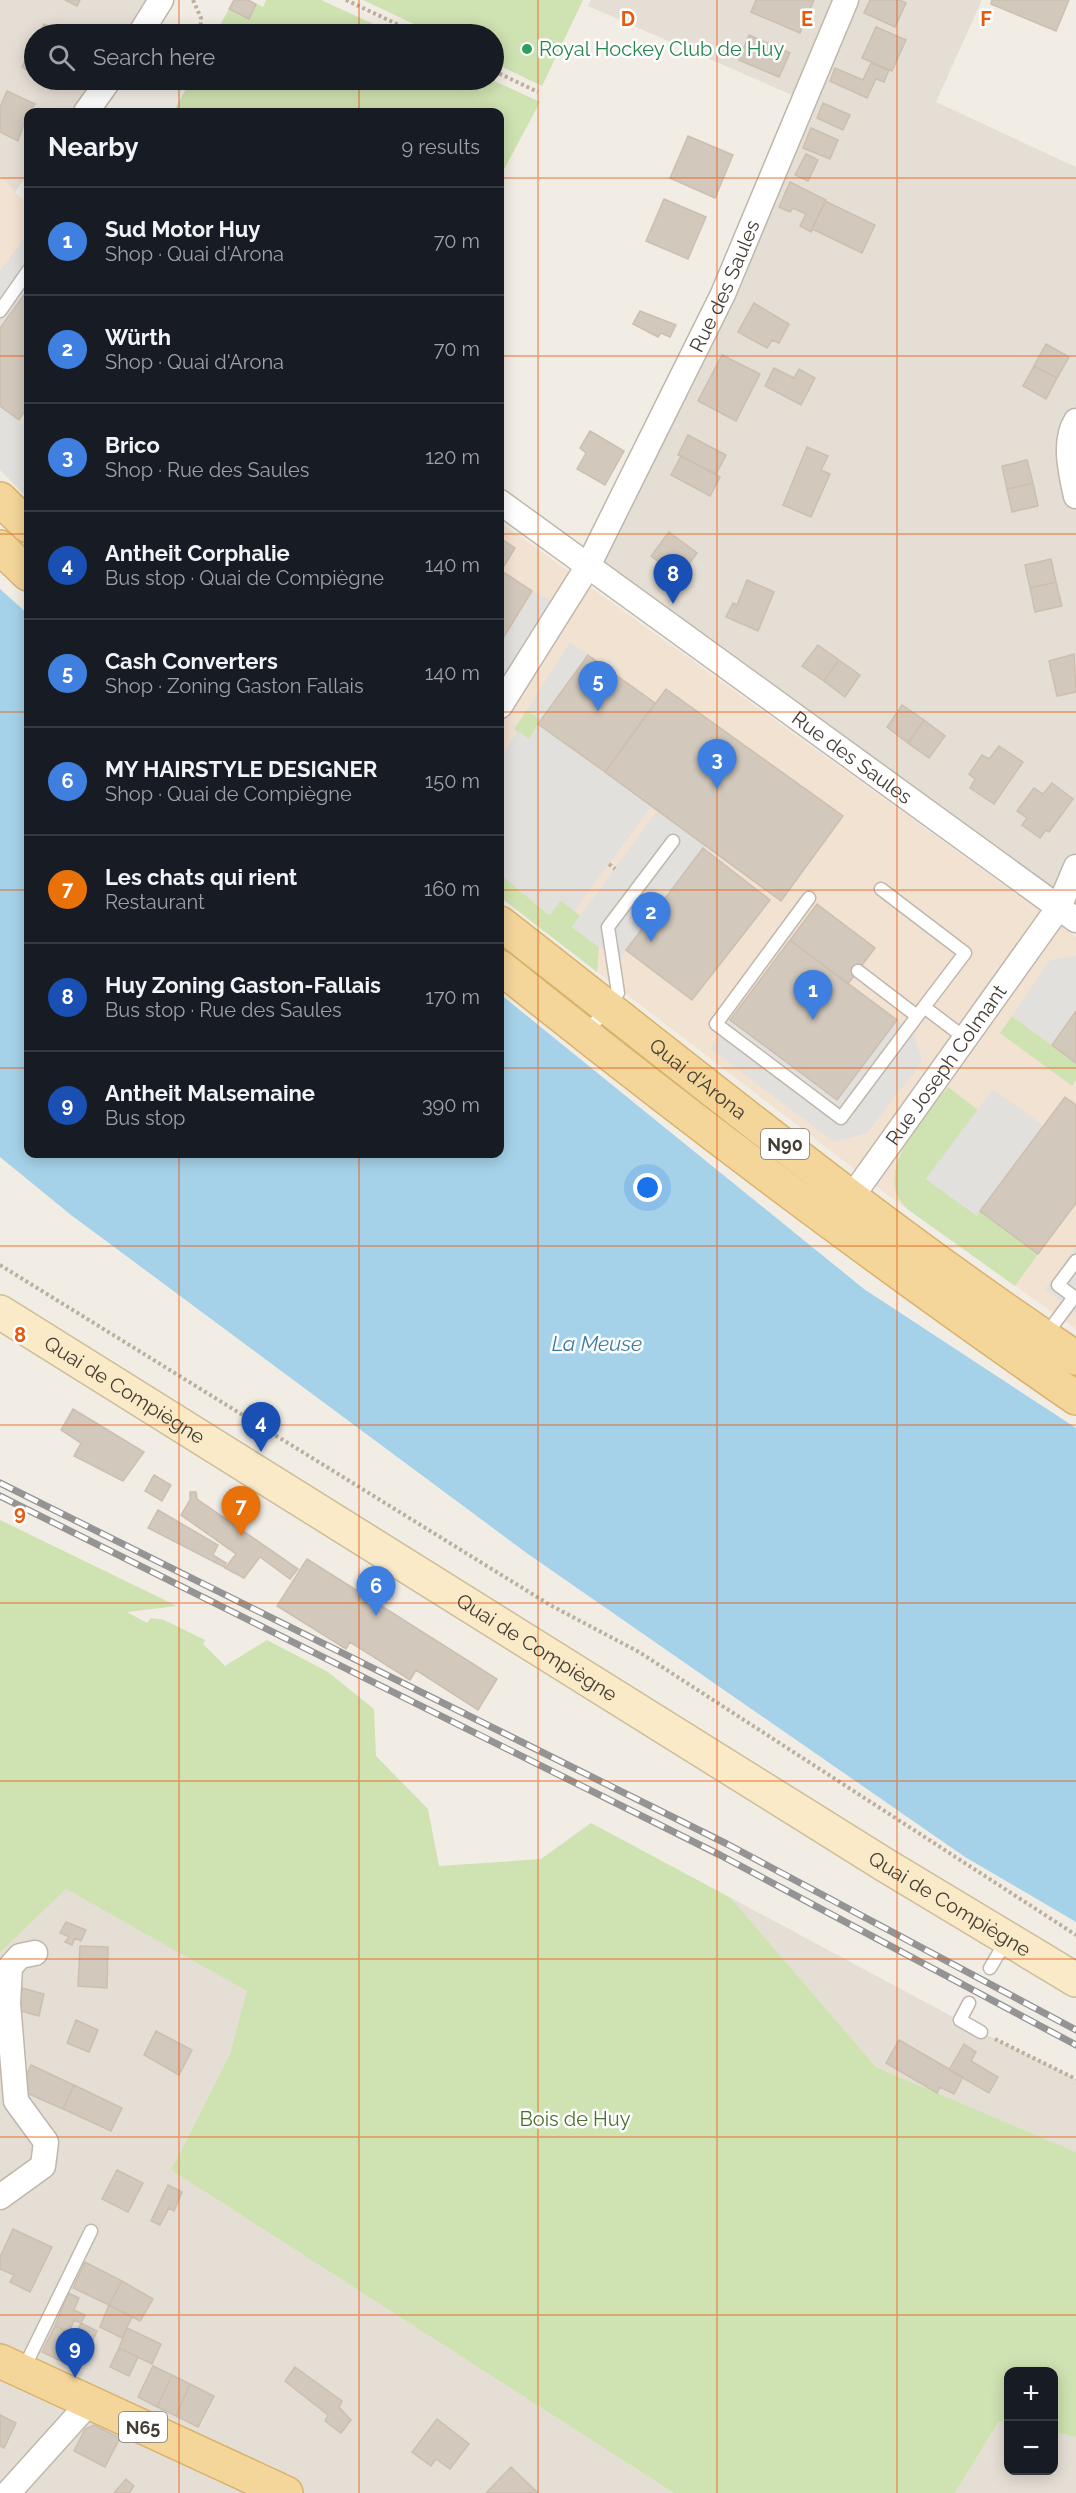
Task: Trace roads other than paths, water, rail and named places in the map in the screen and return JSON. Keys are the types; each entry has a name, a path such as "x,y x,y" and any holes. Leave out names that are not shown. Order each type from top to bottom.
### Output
{"main road":[{"path":"0,500 24,522"},
{"path":"0,547 24,570"},
{"name":"Quai d'Arona","path":"504,926 852,1196 1036,1351 1076,1398"},
{"name":"Quai d'Arona","path":"504,970 585,1035 833,1224 1036,1351 1076,1358"},
{"name":"Quai de Compiègne","path":"0,1312 1007,1940 1076,1980"},
{"name":"N65","path":"11,2366 286,2493"}],"street":[{"path":"146,24 161,0"},
{"name":"Rue des Saules","path":"588,566 723,294 846,0"},
{"path":"89,108 102,90"},
{"path":"1076,421 1072,427 1070,465 1076,496"},
{"name":"Rue des Saules","path":"504,505 1067,913"},
{"path":"504,700 588,566"},
{"path":"1067,913 1076,867"},
{"name":"Rue Joseph Colmant","path":"833,1224 965,1038 1067,913"},
{"path":"0,2197 43,2166 46,2142 16,2101 8,2003 10,1967 20,1956 35,1953"},
{"path":"8,2493 90,2402"}],"lane":[{"path":"0,311 24,277"},
{"path":"585,1035 618,993 608,927 672,841"},
{"path":"809,898 716,1024 841,1118 965,953 881,889"},
{"path":"858,971 920,1012 965,1038"},
{"path":"1036,1351 1074,1297 1058,1285 1076,1260"},
{"path":"990,1968 1007,1940"},
{"path":"969,2002 960,2020 981,2032"},
{"path":"11,2366 91,2231"}],"water":[{"name":"La Meuse","path":"0,589 24,610 24,1158 504,1158 504,997 864,1289 1076,1428 1076,1922 965,1857 528,1554 71,1215 0,1157"}],"railway":[{"path":"0,1483 727,1844 1076,2030"},
{"path":"0,1496 720,1855 1076,2045"}],"place":[{"name":"Royal Hockey Club de Huy","path":"527,49"},
{"name":"Huy Zoning Gaston-Fallais","path":"673,604"},
{"name":"Cash Converters","path":"598,711"},
{"name":"Brico","path":"717,789"},
{"name":"Würth","path":"651,942"},
{"name":"Sud Motor Huy","path":"813,1020"},
{"name":"Antheit Corphalie","path":"261,1452"},
{"name":"Les chats qui rient","path":"241,1536"},
{"name":"MY HAIRSTYLE DESIGNER","path":"376,1616"},
{"name":"Antheit Malsemaine","path":"75,2378"}],"park label":[{"name":"Bois de Huy","path":"575,2119"}]}
